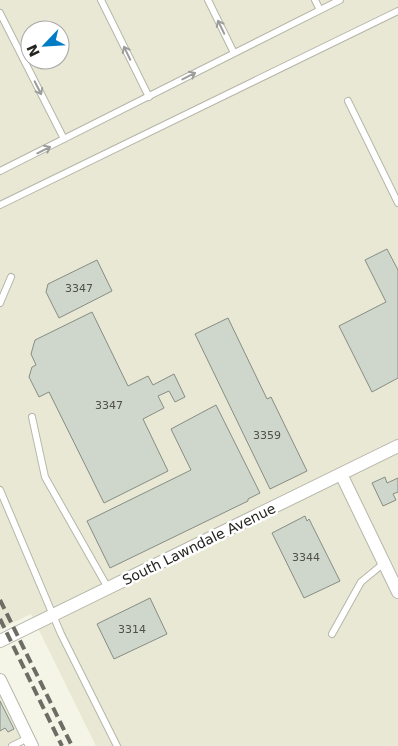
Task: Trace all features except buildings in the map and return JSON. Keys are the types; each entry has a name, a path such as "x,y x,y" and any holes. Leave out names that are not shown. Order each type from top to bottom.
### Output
{"street":[{"name":"South Lawndale Avenue","path":"0,641 398,446"},
{"path":"341,474 398,592"},
{"path":"0,680 30,742"}],"lane":[{"path":"101,0 149,96"},
{"path":"208,0 234,54"},
{"path":"315,0 320,10"},
{"path":"0,171 340,0"},
{"path":"0,205 398,11"},
{"path":"0,13 64,139"},
{"path":"348,101 398,202"},
{"path":"0,304 11,277"},
{"path":"32,416 45,477 108,588"},
{"path":"0,490 52,615 117,746"},
{"path":"332,634 361,582 384,563"},
{"path":"12,746 30,742"}],"shaded area":[{"path":"0,0 398,0 398,746 96,746 31,614 0,629"},
{"path":"0,695 22,741 12,746 0,746"}],"railway":[{"path":"0,600 72,746"},
{"path":"0,619 62,746"}]}
